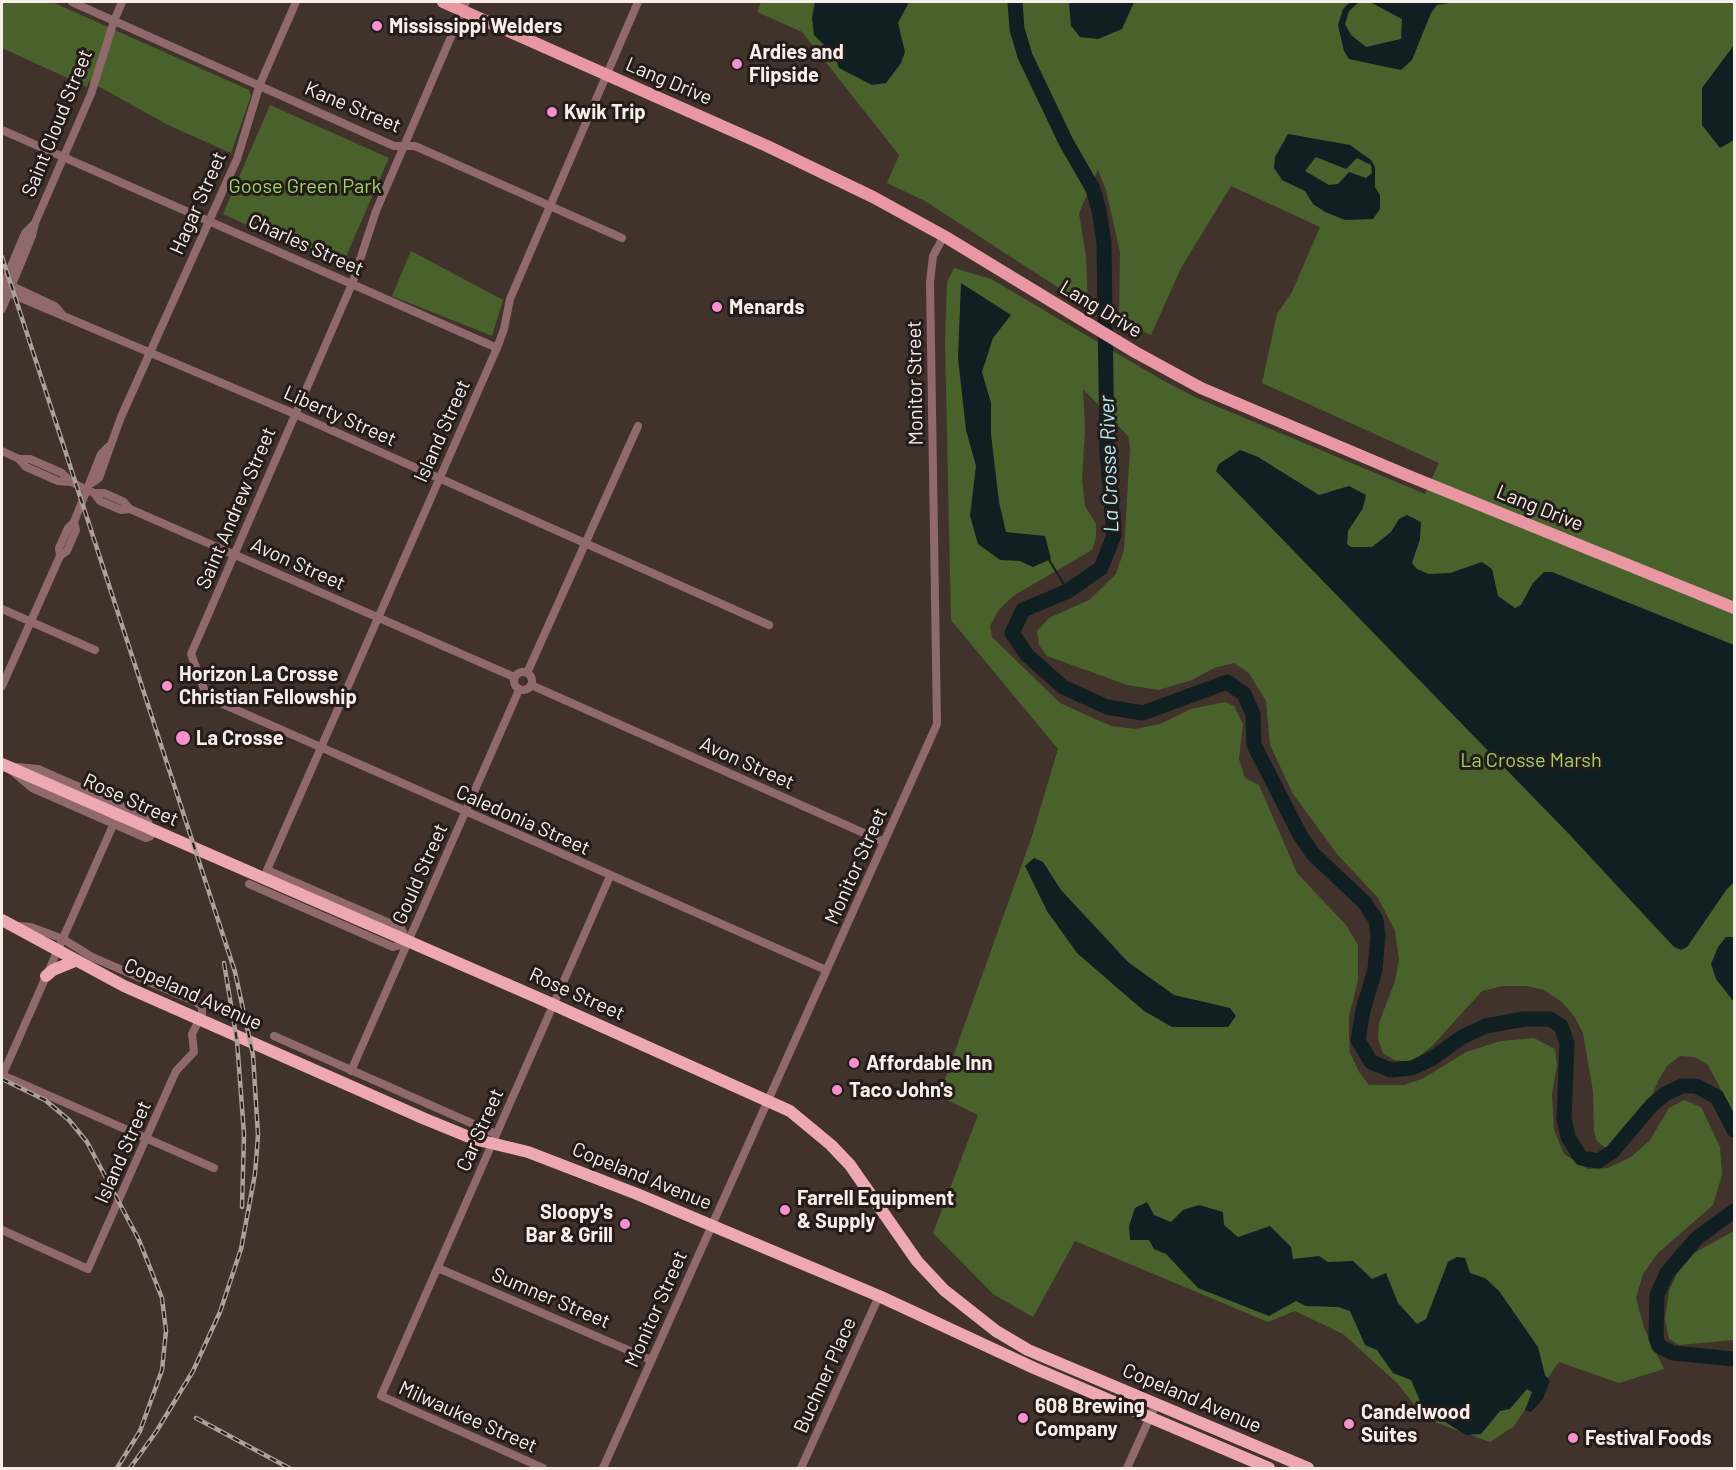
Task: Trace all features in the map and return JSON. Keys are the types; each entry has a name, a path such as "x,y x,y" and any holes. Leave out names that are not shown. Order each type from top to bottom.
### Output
{"highway":[{"name":"Rose Street","path":"4,765 768,1099 790,1111 831,1145 850,1165 917,1261 944,1290 996,1331 1028,1350 1062,1363"},
{"name":"Copeland Avenue","path":"2,920 60,944 75,961 123,986 474,1139 494,1139 711,1226 879,1296 1149,1419 1269,1468"},
{"path":"46,976 53,970 75,961"},
{"name":"Copeland Avenue","path":"1062,1363 1308,1468"}],"main road":[{"name":"Lang Drive","path":"443,2 464,6 605,75 767,146 873,197 944,236 1135,352 1201,388 1404,474 1734,608"}],"street":[{"name":"Kane Street","path":"72,2 260,84 394,146 415,146 622,238"},
{"name":"Saint Cloud Street","path":"2,309 4,287 32,236 35,223 95,85 122,2"},
{"name":"Hagar Street","path":"2,686 60,556 66,551 76,530 74,522 99,478 108,457 108,447 237,159 260,84 296,2"},
{"name":"Island Street","path":"403,940 401,928 267,870 497,348 504,329 510,298 638,2"},
{"name":"Saint Andrew Street","path":"207,697 191,654 352,284 376,211 464,6"},
{"name":"Charles Street","path":"2,130 497,348"},
{"name":"Monitor Street","path":"603,1468 937,724 930,282 933,256 944,236"},
{"name":"Liberty Street","path":"4,287 51,313 61,313 295,414 769,625"},
{"path":"527,673 638,426"},
{"path":"2,451 19,459 26,467 58,481 71,482 92,489"},
{"name":"Avon Street","path":"92,489 100,501 121,510 130,509 514,677"},
{"path":"2,609 94,650"},
{"path":"518,673 527,673 531,677 531,685 525,691 519,690 513,683 514,677 518,673"},
{"name":"Avon Street","path":"531,685 884,842"},
{"name":"Gould Street","path":"351,1071 403,940 466,812 519,690"},
{"name":"Caledonia Street","path":"207,697 826,970"},
{"path":"4,765 38,769 143,815 148,821 151,836 146,838 32,788 4,765"},
{"path":"114,823 2,1075 214,1168"},
{"name":"Car Street","path":"381,1396 610,876"},
{"path":"249,884 393,947 403,940"},
{"name":"Island Street","path":"2,1230 88,1269 176,1071 194,1052 192,1034 202,1014 200,1005 60,944"},
{"path":"274,1036 494,1139"},
{"name":"Sumner Street","path":"438,1268 651,1360"},
{"name":"Buchner Place","path":"801,1468 879,1296"},
{"name":"Milwaukee Street","path":"381,1396 543,1468"},
{"path":"1127,1468 1156,1404"}],"green space":[{"path":"2,2 52,2 249,90 251,96 231,153 168,125 89,81 87,87 2,48"},
{"name":"La Crosse Marsh","path":"761,2 1734,2 1734,1115 1708,1065 1695,1057 1680,1056 1667,1066 1647,1107 1612,1147 1604,1147 1596,1140 1594,1130 1593,1091 1583,1033 1574,1016 1562,1002 1544,990 1527,986 1503,986 1482,991 1432,1046 1412,1062 1394,1060 1383,1053 1378,1039 1379,1023 1395,981 1399,960 1395,931 1378,898 1337,854 1293,794 1270,745 1266,701 1249,673 1234,663 1214,668 1192,680 1159,690 1127,685 1047,656 1039,645 1037,631 1049,618 1089,600 1116,574 1124,550 1130,448 1128,436 1083,389 1085,430 1082,479 1085,506 1096,524 1096,538 1092,550 1013,596 998,611 990,626 992,637 1060,703 1111,726 1135,729 1160,724 1191,709 1225,702 1234,706 1243,724 1239,759 1245,778 1259,785 1297,873 1346,925 1358,945 1358,980 1349,1017 1350,1053 1359,1072 1369,1085 1404,1085 1424,1078 1466,1052 1501,1041 1534,1038 1555,1049 1557,1065 1552,1094 1554,1130 1564,1154 1588,1169 1608,1168 1631,1157 1650,1140 1669,1108 1684,1100 1701,1107 1720,1147 1722,1175 1713,1205 1658,1253 1643,1274 1636,1298 1644,1328 1664,1369 1619,1383 1559,1362 1513,1427 1490,1442 1426,1419 1397,1383 1343,1334 1295,1311 1268,1322 1075,1241 1033,1317 993,1294 933,1233 978,1115 939,1096 1032,836 1058,749 951,620 945,342 947,282 954,268 991,279 1162,380 1197,398 1425,494 1439,463 1262,383 1277,314 1292,292 1320,227 1231,186 1181,268 1151,335 1119,320 1120,252 1106,190 1098,170 1079,213 1086,257 1088,307 925,201 887,183 899,155 802,32 757,12"},
{"name":"Goose Green Park","path":"270,105 389,158 341,268 223,214"},
{"path":"411,251 503,300 492,336 392,296"},
{"path":"1734,1231 1734,1340 1679,1345 1669,1339 1665,1320 1669,1291 1677,1273 1694,1253"}],"shaded area":[{"path":"815,2 909,2 898,23 905,52 901,63 886,83 872,85 839,68 835,56 814,35 812,18"},
{"path":"1069,2 1134,2 1122,29 1098,39 1080,37 1071,26"},
{"path":"1350,2 1359,2 1349,11 1345,24 1351,35 1366,47 1401,39 1402,19 1370,2 1455,2 1437,5 1431,13 1412,60 1401,70 1349,59 1344,51 1338,25 1343,9"},
{"path":"1734,45 1734,140 1720,148 1702,125 1702,88"},
{"path":"1288,134 1350,145 1371,160 1375,167 1375,187 1380,195 1380,209 1373,219 1345,220 1325,212 1313,204 1305,191 1282,180 1274,168 1275,157","holes":["1316,157 1346,169 1357,158 1371,165 1372,173 1366,178 1349,172 1338,184 1329,185 1305,171"]},
{"path":"961,283 1011,315 993,338 982,372 991,403 991,434 999,502 1006,532 1045,536 1051,559 1033,567 1020,561 1000,560 978,544 970,516 976,466 966,430 958,358"},
{"path":"1240,450 1258,457 1319,495 1349,486 1366,495 1363,508 1348,531 1347,544 1351,547 1372,547 1391,532 1399,519 1407,515 1421,522 1420,539 1412,563 1417,569 1429,574 1450,573 1482,562 1492,569 1498,596 1515,608 1521,605 1533,583 1544,572 1552,572 1734,645 1734,882 1687,947 1681,950 1674,947 1568,833 1216,471 1219,464"},
{"path":"1034,858 1043,862 1061,890 1128,962 1174,995 1230,1008 1236,1016 1228,1027 1172,1027 1144,1011 1077,953 1047,911 1025,866"},
{"path":"1726,937 1734,937 1734,1002 1716,979 1711,964 1718,947"},
{"path":"1147,1202 1154,1215 1171,1222 1183,1210 1199,1205 1223,1212 1224,1225 1238,1237 1270,1226 1291,1247 1293,1259 1319,1256 1328,1262 1353,1261 1372,1279 1386,1273 1398,1303 1417,1324 1426,1319 1448,1262 1457,1257 1465,1258 1470,1273 1485,1278 1499,1291 1538,1347 1545,1375 1550,1381 1543,1399 1531,1412 1525,1410 1532,1392 1527,1389 1510,1409 1500,1411 1481,1434 1466,1435 1423,1408 1411,1380 1393,1373 1377,1350 1365,1345 1350,1311 1338,1307 1306,1306 1296,1301 1269,1316 1198,1288 1166,1254 1154,1249 1149,1240 1130,1240 1129,1226 1135,1208"}],"waterway":[{"name":"La Crosse River","path":"1015,2 1017,29 1025,56 1066,142 1093,189 1099,210 1104,243 1107,451 1114,535 1101,568 1068,591 1023,610 1012,633 1027,655 1063,687 1107,707 1143,713 1227,682 1244,694 1253,714 1254,745 1300,835 1313,854 1364,902 1376,920 1378,935 1375,970 1363,1010 1358,1040 1371,1062 1391,1070 1412,1068 1433,1058 1462,1037 1486,1026 1524,1019 1550,1019 1561,1026 1567,1043 1564,1119 1568,1137 1581,1158 1598,1161 1612,1152 1652,1105 1665,1094 1682,1086 1696,1086 1717,1097 1734,1130"},
{"path":"1048,558 1068,591"},
{"name":"La Crosse River","path":"1734,1211 1697,1238 1667,1273 1657,1295 1656,1338 1659,1346 1673,1353 1734,1359"}],"railway":[{"path":"2,257 235,972 253,1055 258,1135 255,1174 241,1249 220,1312 193,1371 156,1432 130,1468"},
{"path":"224,963 237,1041 244,1134 242,1207"},
{"path":"2,1079 45,1100 69,1120 87,1142 139,1240 162,1298 166,1331 162,1370 140,1431 117,1468"},
{"path":"196,1418 289,1468"}],"place":[{"name":"Mississippi Welders","path":"377,26"},
{"name":"Ardies and Flipside","path":"737,64"},
{"name":"Kwik Trip","path":"552,112"},
{"name":"Menards","path":"717,307"},
{"name":"Horizon La Crosse Christian Fellowship","path":"167,686"},
{"name":"La Crosse","path":"183,738"},
{"name":"Affordable Inn","path":"854,1063"},
{"name":"Taco John's","path":"837,1090"},
{"name":"Farrell Equipment & Supply","path":"785,1210"},
{"name":"Sloopy's Bar & Grill","path":"625,1224"},
{"name":"608 Brewing Company","path":"1023,1418"},
{"name":"Candelwood Suites","path":"1349,1424"},
{"name":"Festival Foods","path":"1573,1438"}]}
